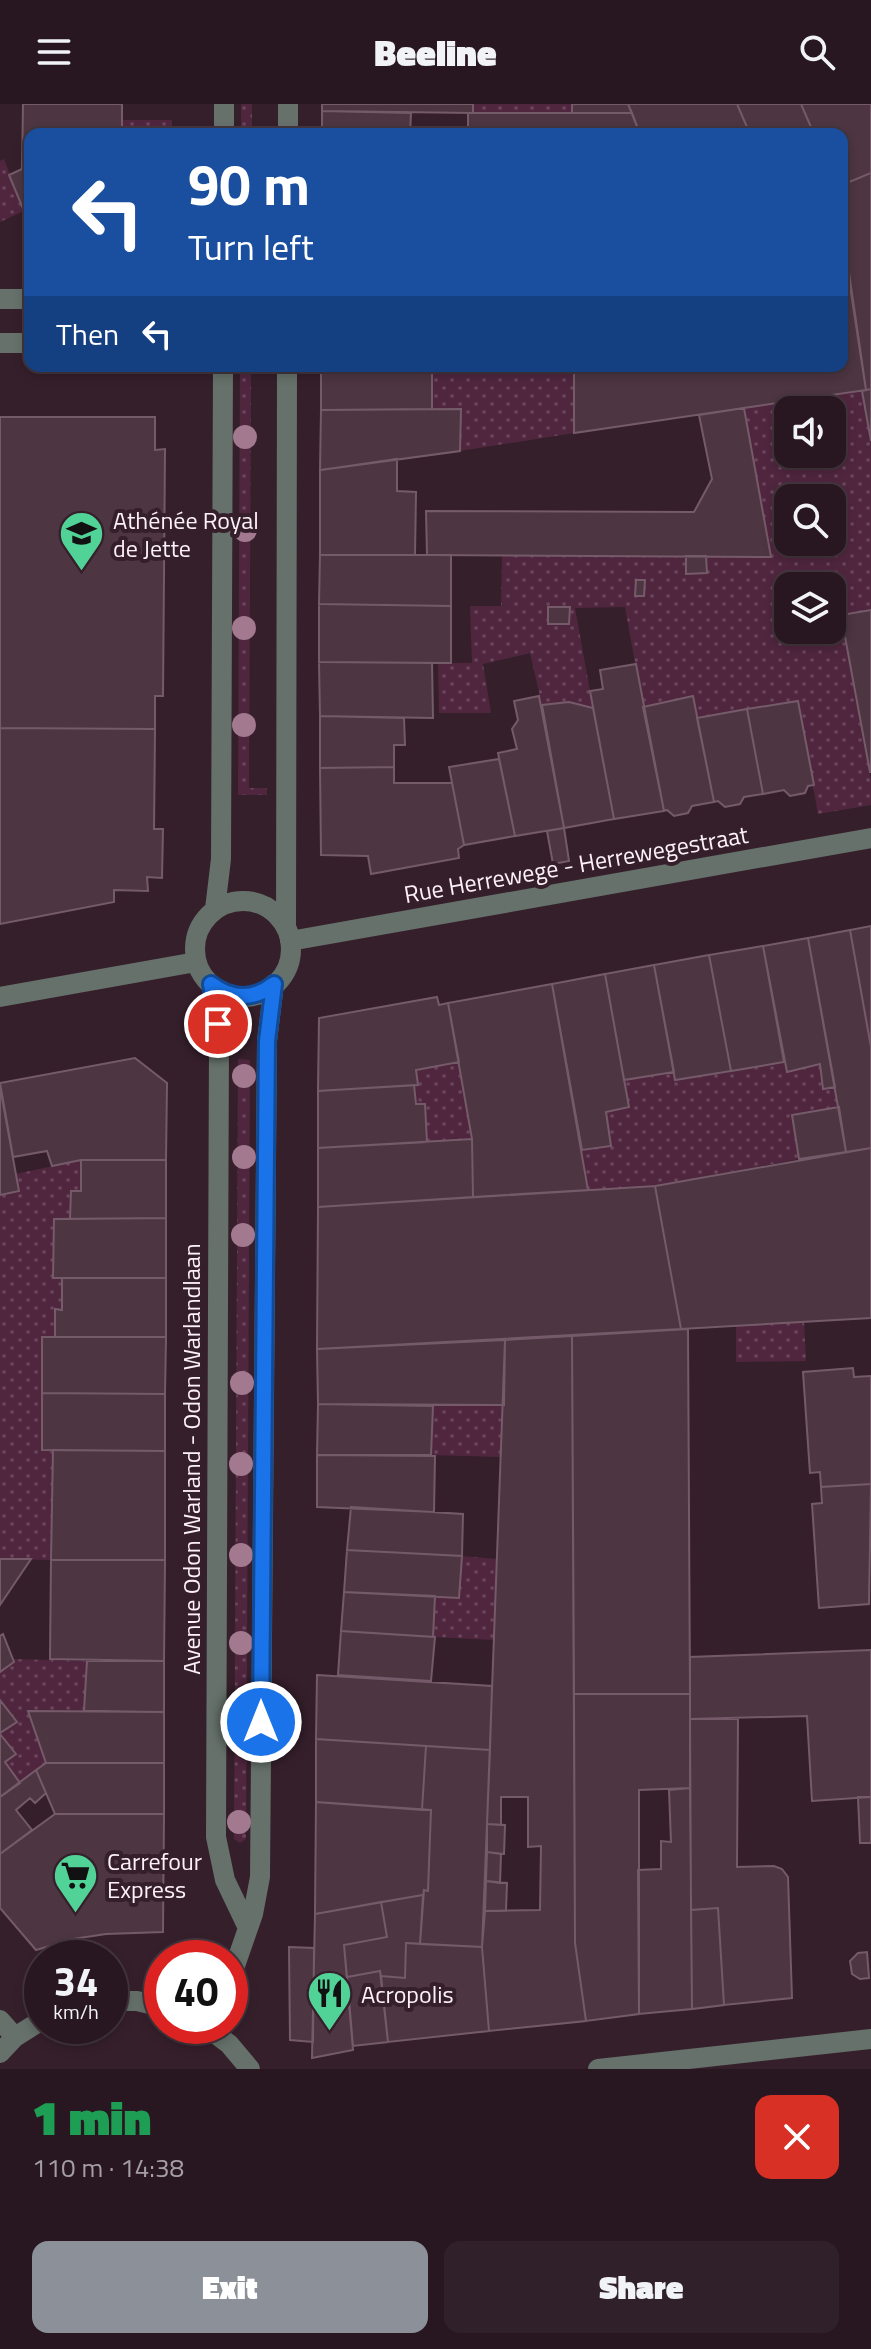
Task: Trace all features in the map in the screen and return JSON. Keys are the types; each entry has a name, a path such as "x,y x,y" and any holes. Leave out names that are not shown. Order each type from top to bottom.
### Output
{"street":[{"path":"224,104 224,128"},
{"path":"288,104 288,128"},
{"path":"0,299 24,299"},
{"path":"0,343 24,343"},
{"path":"215,909 221,859 223,372"},
{"path":"287,372 288,935 285,972 265,991 242,996 220,991 211,984 196,962 198,932 205,919 215,909 231,902 248,901 264,905 278,916 288,935"},
{"name":"Rue Herrewege - Herrewegestraat","path":"288,935 871,838"},
{"path":"0,997 196,962"},
{"name":"Avenue Odon Warland - Odon Warlandlaan","path":"211,984 219,1040 216,1837 225,1880 248,1928"},
{"path":"244,1940 260,1877 267,1041 274,984"},
{"path":"0,2020 15,2037"},
{"path":"0,2053 24,2031"},
{"path":"598,2069 871,2039"},
{"path":"229,2044 250,2069"}],"shaded area":[{"path":"241,104 252,104 252,128 241,128"},
{"path":"473,104 572,104 572,113 473,113"},
{"path":"122,120 172,120 172,128 122,128"},
{"path":"4,159 24,211 0,222 0,161"},
{"path":"240,372 269,372 251,374 249,788 267,788 267,795 238,795"},
{"path":"432,372 574,372 574,433 460,451 460,410 432,409"},
{"path":"862,391 871,441 871,610 846,615 846,572 774,572 774,644 846,643 871,780 871,805 818,814 798,701 697,718 693,696 643,707 625,607 575,608 593,708 569,702 542,705 530,653 483,664 491,713 439,713 438,663 472,663 470,606 501,606 502,555 686,556 687,574 707,572 706,556 770,557 744,408 774,404 774,468 846,468 846,396 827,396"},
{"path":"238,1059 250,1060 246,1839 240,1843 234,1839"},
{"path":"459,1062 472,1139 427,1142 425,1104 416,1104 416,1070"},
{"path":"784,1062 787,1072 820,1064 823,1089 835,1087 839,1107 792,1115 799,1159 655,1186 588,1190 582,1150 611,1145 606,1112 624,1080 674,1072 676,1080"},
{"path":"81,1160 81,1191 70,1219 54,1219 53,1277 62,1278 62,1310 55,1310 55,1337 42,1337 42,1449 53,1450 51,1560 0,1559 0,1195 19,1191 16,1174"},
{"path":"804,1322 806,1361 736,1362 736,1326"},
{"path":"504,1405 501,1457 431,1455 433,1406"},
{"path":"462,1556 497,1559 494,1640 433,1637 435,1596 459,1597"},
{"path":"12,1659 87,1661 84,1711 28,1711 46,1763 20,1783 5,1762 15,1754 0,1734 17,1722 0,1700 0,1672"}],"building":[{"path":"23,104 122,104 122,128 24,128 24,211 9,175 22,169"},
{"path":"322,104 473,104 473,113 322,111"},
{"path":"572,104 628,104 632,113 572,113"},
{"path":"628,104 737,104 747,128 638,128"},
{"path":"737,104 801,104 811,128 747,128"},
{"path":"801,104 871,104 871,173 848,183 848,128 811,128"},
{"path":"322,111 411,113 410,128 322,128"},
{"path":"468,113 632,113 638,128 468,128"},
{"path":"871,173 871,389 866,390 848,266 848,183"},
{"path":"848,273 866,390 825,396 774,396 774,404 574,433 574,372 848,372"},
{"path":"321,372 432,372 432,409 321,410"},
{"path":"871,389 871,441 862,391"},
{"path":"744,408 771,557 427,555 426,511 694,512 712,479 699,415"},
{"path":"461,409 460,451 320,470 321,410"},
{"path":"0,417 155,417 155,450 165,449 163,696 155,696 155,729 0,728"},
{"path":"397,459 397,491 416,492 415,555 320,555 320,470"},
{"path":"320,555 451,555 451,606 319,604"},
{"path":"686,556 706,556 707,573 686,574"},
{"path":"636,580 645,580 644,596 635,596"},
{"path":"319,604 451,606 451,663 319,662"},
{"path":"548,607 570,607 569,624 548,624"},
{"path":"871,610 871,772 846,642 846,614"},
{"path":"319,662 432,663 433,718 320,716"},
{"path":"636,664 664,811 614,819 590,691 603,689 600,670"},
{"path":"539,696 564,828 515,836 498,753 517,749 512,729 518,720 514,701"},
{"path":"693,696 714,802 692,806 688,813 674,816 664,811 643,707"},
{"path":"798,701 814,785 808,786 805,793 790,796 784,790 763,794 747,709"},
{"path":"569,702 593,708 614,819 564,828 542,705"},
{"path":"747,709 763,794 744,797 740,804 725,807 718,801 714,802 697,718"},
{"path":"320,716 404,718 405,745 394,745 394,767 320,768"},
{"path":"0,728 155,729 154,829 163,829 162,878 147,877 148,891 114,890 114,902 0,924"},
{"path":"499,759 515,836 464,845 449,767"},
{"path":"394,767 394,783 452,783 464,845 458,849 459,858 371,874 368,856 321,855 320,768"},
{"path":"564,828 569,861 553,864 547,831"},
{"path":"871,926 871,1047 850,930"},
{"path":"850,930 871,1047 871,1148 846,1152 808,938"},
{"path":"808,938 835,1087 823,1089 820,1064 787,1072 763,946"},
{"path":"763,946 784,1062 731,1071 709,955"},
{"path":"709,955 731,1071 675,1080 654,965"},
{"path":"654,965 674,1072 624,1080 605,974"},
{"path":"605,974 629,1107 606,1112 611,1146 582,1150 552,984"},
{"path":"552,984 588,1190 473,1197 472,1139 448,1003"},
{"path":"437,997 439,1005 448,1003 459,1062 416,1070 418,1085 318,1091 319,1018"},
{"path":"135,1058 167,1083 166,1160 81,1160 52,1166 47,1151 13,1157 0,1083"},
{"path":"414,1085 416,1104 425,1104 427,1142 318,1148 318,1091"},
{"path":"0,1087 19,1191 0,1195"},
{"path":"839,1107 846,1152 799,1159 792,1115"},
{"path":"472,1139 473,1197 318,1207 318,1148"},
{"path":"871,1148 871,1318 681,1329 655,1186"},
{"path":"81,1160 166,1160 166,1218 70,1219 71,1191 81,1191"},
{"path":"655,1186 681,1329 317,1349 318,1207"},
{"path":"166,1218 166,1278 53,1278 54,1219"},
{"path":"62,1278 166,1278 166,1337 55,1337 55,1309 62,1310"},
{"path":"688,1329 690,1694 574,1694 572,1336"},
{"path":"572,1336 575,1943 586,2021 489,2031 482,1947 485,1911 540,1910 541,1846 528,1847 528,1797 501,1797 501,1825 487,1824 505,1340"},
{"path":"42,1337 166,1337 165,1394 42,1393"},
{"path":"505,1340 504,1405 318,1404 317,1349"},
{"path":"853,1368 854,1377 871,1376 871,1484 821,1487 820,1472 810,1473 803,1372"},
{"path":"42,1393 165,1394 165,1451 42,1450"},
{"path":"318,1404 433,1406 431,1455 317,1455"},
{"path":"53,1450 165,1451 165,1560 51,1560"},
{"path":"317,1455 435,1456 434,1512 317,1507"},
{"path":"871,1484 869,1604 819,1608 812,1504 822,1503 821,1487"},
{"path":"351,1507 463,1514 462,1556 347,1550"},
{"path":"347,1550 462,1556 459,1598 344,1592"},
{"path":"0,1559 31,1559 0,1605"},
{"path":"51,1560 165,1560 164,1661 50,1659"},
{"path":"344,1592 435,1596 433,1637 341,1631"},
{"path":"341,1631 435,1637 431,1681 338,1675"},
{"path":"3,1634 14,1662 0,1672 0,1636"},
{"path":"871,1650 871,1797 812,1801 807,1716 690,1719 690,1657"},
{"path":"87,1661 164,1661 164,1712 84,1711"},
{"path":"317,1675 492,1686 490,1750 316,1739"},
{"path":"574,1694 690,1694 690,1788 639,1790 639,2014 586,2021 575,1943"},
{"path":"0,1700 17,1722 0,1733"},
{"path":"28,1711 164,1712 164,1763 46,1763"},
{"path":"690,1719 738,1719 737,1867 774,1866 782,1869 788,1877 792,1998 724,2005 718,1908 691,1910"},
{"path":"0,1734 16,1754 5,1762 20,1783 0,1797"},
{"path":"316,1739 426,1746 422,1810 316,1802"},
{"path":"426,1746 490,1750 482,1947 420,1944 424,1890 428,1891 431,1810 422,1810"},
{"path":"46,1763 164,1763 164,1814 55,1814 36,1770"},
{"path":"36,1770 46,1793 35,1803 30,1798 16,1810 32,1830 0,1854 0,1797"},
{"path":"690,1788 692,2009 639,2014 638,1870 661,1869 661,1841 671,1842 669,1790"},
{"path":"858,1797 871,1797 871,1843 860,1843"},
{"path":"316,1802 431,1810 428,1891 424,1890 423,1895 315,1914"},
{"path":"55,1814 164,1814 163,1932 106,1934 70,1940 27,1940 0,1908 0,1854"},
{"path":"487,1824 505,1825 504,1854 487,1852"},
{"path":"487,1852 501,1854 500,1883 486,1881"},
{"path":"486,1881 507,1883 506,1911 485,1911"},
{"path":"423,1895 420,1944 406,1943 405,1978 381,1976 380,1971 347,1977 344,1945 387,1937 381,1902"},
{"path":"381,1902 387,1937 344,1945 353,2050 312,2058 315,1914"},
{"path":"718,1908 724,2005 692,2009 691,1910"},
{"path":"406,1943 482,1947 489,2031 388,2042 381,1976 405,1978"},
{"path":"289,1947 314,1948 313,2042 290,2040"},
{"path":"867,1952 869,1978 860,1979 852,1974 850,1961 858,1953"},
{"path":"380,1971 388,2042 353,2046 347,1977"}],"place":[{"name":"Athénée Royal de Jette","path":"82,573"},
{"name":"Carrefour Express","path":"76,1914"},
{"name":"Acropolis","path":"330,2033"}],"route":[{"path":"218,1024 211,984 220,991 242,996 265,991 274,984 267,1041 261,1722"}]}
